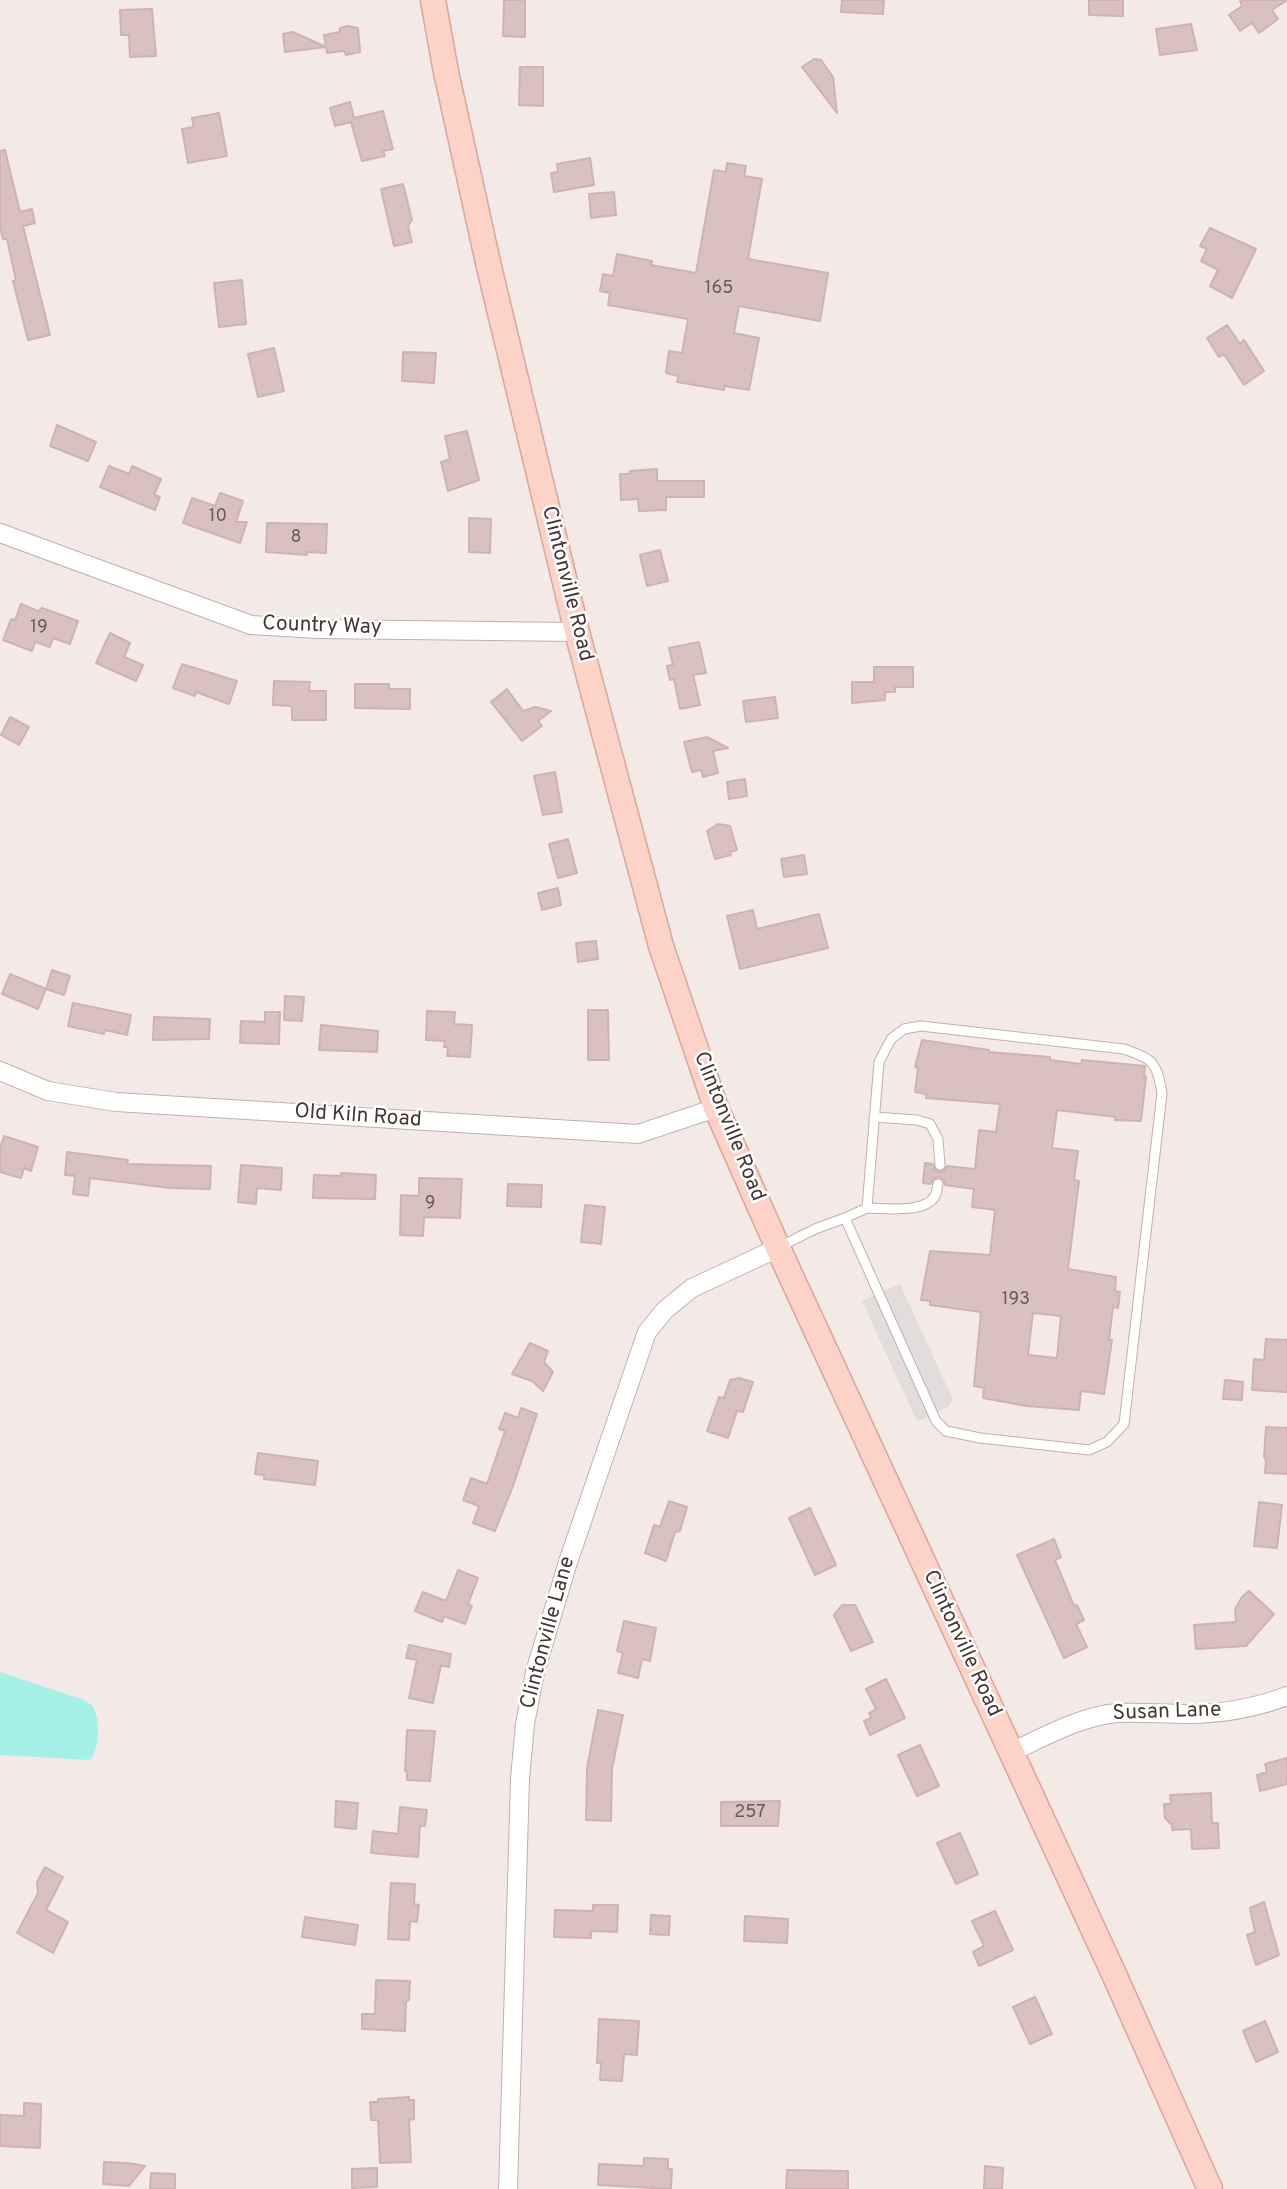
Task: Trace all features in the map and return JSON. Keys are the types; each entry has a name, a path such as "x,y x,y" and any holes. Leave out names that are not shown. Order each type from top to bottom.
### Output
{"main road":[{"name":"Clintonville Road","path":"433,0 489,267 577,632 661,946 716,1108 1210,2189"}],"street":[{"name":"Country Way","path":"0,533 251,625 318,629 577,632"},
{"name":"Old Kiln Road","path":"0,1071 48,1091 116,1102 638,1134 716,1108"},
{"name":"Clintonville Lane","path":"508,2189 520,1779 525,1724 534,1672 568,1562 648,1332 665,1310 692,1288 778,1248"},
{"name":"Susan Lane","path":"1011,1752 1097,1716 1116,1713 1190,1714 1229,1711 1269,1703 1287,1696"}],"lane":[{"path":"845,1218 936,1422 946,1431 981,1438 1089,1450 1107,1442 1124,1424 1162,1093 1158,1069 1148,1058 1124,1049 920,1026 904,1029 891,1039 879,1062 867,1208"},
{"path":"874,1117 917,1120 930,1124 938,1139 940,1165"},
{"path":"778,1248 815,1229 867,1208 908,1209 926,1204 935,1196 938,1184"}],"shaded area":[{"path":"900,1284 953,1400 949,1406 921,1420 916,1419 862,1301"}],"water":[{"path":"0,1672 84,1700 93,1706 98,1734 96,1748 90,1760 0,1755"}],"building":[{"path":"504,0 525,0 525,37 503,36"},
{"path":"842,0 884,0 883,14 841,12"},
{"path":"1089,0 1123,0 1123,16 1089,15"},
{"path":"1240,0 1287,0 1272,10 1278,19 1259,33 1252,23 1240,31 1229,15 1242,6"},
{"path":"152,9 156,56 130,57 129,35 121,35 120,10"},
{"path":"1191,24 1197,50 1160,55 1156,29"},
{"path":"348,26 358,28 360,52 346,55 344,51 327,53 324,35 340,32 340,28"},
{"path":"293,32 326,47 285,52 283,34"},
{"path":"814,59 821,60 833,77 837,113 802,67"},
{"path":"520,67 543,67 543,106 519,105"},
{"path":"350,102 354,118 383,111 393,149 383,151 385,156 362,161 351,122 335,126 330,108"},
{"path":"219,113 227,156 188,163 182,129 194,127 192,118"},
{"path":"5,150 20,212 32,209 35,223 23,226 50,335 28,340 13,281 16,280 7,239 3,239 0,228 0,151"},
{"path":"590,158 594,185 554,192 551,173 558,172 557,164"},
{"path":"727,163 746,166 744,176 762,179 748,259 828,273 820,321 739,306 734,333 759,338 749,390 725,386 724,390 677,382 678,376 666,373 669,351 682,353 688,319 608,305 610,293 600,291 603,274 613,276 617,254 652,261 651,265 696,273 714,170 726,172"},
{"path":"403,184 412,220 408,226 412,242 394,246 381,189"},
{"path":"614,192 616,215 591,218 589,194"},
{"path":"1210,228 1256,249 1232,298 1210,286 1218,270 1201,261 1207,249 1200,246"},
{"path":"242,280 246,324 219,327 214,283"},
{"path":"1227,325 1240,344 1244,340 1264,371 1244,385 1224,354 1219,357 1207,338"},
{"path":"274,348 284,391 258,397 248,354"},
{"path":"403,352 436,353 434,383 402,381"},
{"path":"57,425 96,442 88,461 50,446"},
{"path":"467,431 479,480 448,491 441,462 450,459 445,436"},
{"path":"109,466 129,474 132,466 161,479 154,495 160,497 155,510 100,487"},
{"path":"657,469 657,481 704,481 704,497 666,497 666,510 639,511 638,499 621,500 620,474"},
{"path":"220,493 243,501 236,522 247,522 240,543 183,523 192,498 215,506"},
{"path":"469,518 491,519 490,553 469,552"},
{"path":"267,523 327,524 326,553 307,552 307,555 266,552"},
{"path":"660,550 668,581 647,586 640,555"},
{"path":"21,604 38,611 42,608 78,621 70,644 53,638 50,647 35,642 32,651 3,640 11,619 15,620"},
{"path":"110,633 130,643 124,657 143,665 136,681 96,663"},
{"path":"699,642 706,673 693,675 700,705 680,709 674,679 670,680 667,666 673,665 669,648"},
{"path":"182,664 237,681 229,704 196,692 195,696 173,688"},
{"path":"874,667 913,667 913,687 895,687 895,692 885,692 885,700 852,703 852,682 874,682"},
{"path":"274,681 310,682 309,691 326,691 326,720 292,720 292,706 273,705"},
{"path":"355,684 389,684 389,689 410,689 410,709 355,708"},
{"path":"507,689 523,711 535,707 551,711 538,721 542,726 522,741 491,702"},
{"path":"775,697 778,718 746,722 743,701"},
{"path":"10,717 29,727 19,745 1,735"},
{"path":"707,737 728,748 713,751 718,773 703,777 701,770 692,772 684,742"},
{"path":"555,772 562,812 543,815 534,776"},
{"path":"745,779 747,796 729,799 727,782"},
{"path":"718,824 730,826 737,850 730,852 731,855 715,859 707,831"},
{"path":"568,839 577,873 558,878 549,844"},
{"path":"804,855 807,874 784,877 781,859"},
{"path":"558,888 561,905 542,910 538,893"},
{"path":"753,910 757,929 819,914 828,948 740,969 727,916"},
{"path":"596,941 598,959 578,962 576,943"},
{"path":"52,970 70,976 64,995 46,989"},
{"path":"10,974 46,989 38,1009 2,994"},
{"path":"285,996 304,997 302,1021 284,1020"},
{"path":"73,1003 131,1015 127,1035 105,1030 104,1034 68,1026"},
{"path":"588,1010 608,1010 609,1060 588,1060"},
{"path":"427,1011 455,1012 454,1024 472,1025 470,1057 447,1056 448,1047 444,1047 445,1041 426,1040"},
{"path":"265,1012 280,1012 279,1044 240,1043 241,1021 265,1022"},
{"path":"154,1017 210,1019 209,1039 153,1040"},
{"path":"321,1025 378,1031 377,1052 319,1050"},
{"path":"922,1040 989,1052 1050,1057 1050,1060 1081,1064 1082,1060 1145,1066 1141,1121 1115,1120 1116,1117 1057,1110 1052,1148 1078,1151 1074,1180 1079,1181 1068,1269 1116,1277 1115,1291 1120,1292 1118,1308 1113,1307 1109,1340 1112,1340 1104,1394 1081,1391 1079,1410 1026,1406 983,1398 984,1388 974,1386 981,1312 930,1305 930,1301 921,1300 930,1251 990,1255 995,1210 972,1207 974,1189 945,1185 939,1177 933,1179 931,1184 923,1183 925,1163 933,1164 940,1172 947,1166 975,1169 979,1130 996,1132 1000,1104 926,1098 926,1094 915,1092 918,1068 915,1067","holes":["1033,1313 1061,1316 1057,1358 1028,1355"]},
{"path":"4,1136 38,1147 31,1171 24,1168 21,1178 0,1172 0,1148"},
{"path":"67,1152 128,1160 127,1164 211,1166 210,1189 170,1188 90,1178 88,1196 73,1194 75,1176 65,1175"},
{"path":"241,1165 282,1168 281,1190 257,1188 256,1204 238,1202"},
{"path":"341,1173 376,1175 375,1199 313,1198 314,1175 341,1176"},
{"path":"419,1178 462,1179 460,1218 424,1217 423,1236 400,1235 401,1195 419,1196"},
{"path":"508,1184 542,1185 541,1207 507,1206"},
{"path":"585,1205 605,1207 601,1244 581,1242"},
{"path":"1266,1339 1287,1340 1287,1392 1252,1390 1254,1359 1264,1360"},
{"path":"530,1343 548,1351 544,1362 553,1372 543,1391 532,1381 512,1374"},
{"path":"739,1378 753,1382 743,1412 737,1411 728,1438 707,1431 719,1397 724,1398 730,1380"},
{"path":"1225,1380 1243,1382 1242,1400 1223,1399"},
{"path":"521,1408 537,1414 495,1531 473,1523 479,1506 463,1500 471,1478 487,1484 505,1431 499,1429 505,1413 518,1418"},
{"path":"1266,1427 1287,1428 1287,1474 1265,1473"},
{"path":"258,1453 318,1461 315,1485 264,1479 264,1475 255,1474"},
{"path":"669,1501 687,1507 680,1531 675,1532 666,1561 645,1553 654,1525 660,1527"},
{"path":"1259,1502 1282,1505 1277,1548 1254,1546"},
{"path":"810,1508 836,1565 815,1575 789,1518"},
{"path":"1054,1539 1061,1557 1055,1560 1074,1606 1077,1605 1084,1620 1076,1624 1087,1647 1064,1658 1017,1555"},
{"path":"458,1570 478,1578 468,1604 472,1606 465,1624 444,1616 442,1622 415,1611 423,1592 446,1601"},
{"path":"1249,1591 1274,1614 1246,1646 1196,1649 1194,1625 1236,1622 1235,1609"},
{"path":"842,1605 855,1605 873,1642 851,1651 834,1615"},
{"path":"624,1621 656,1628 650,1661 642,1659 638,1678 618,1673 623,1653 617,1651"},
{"path":"409,1645 451,1654 449,1667 441,1665 433,1703 409,1698 417,1660 406,1658"},
{"path":"886,1679 905,1718 870,1735 864,1721 871,1718 869,1713 876,1709 866,1689"},
{"path":"598,1710 623,1715 612,1769 611,1821 586,1820 587,1768"},
{"path":"407,1730 435,1731 430,1781 407,1780"},
{"path":"920,1745 939,1786 917,1796 898,1755"},
{"path":"1287,1758 1287,1784 1260,1791 1257,1775 1267,1772 1265,1764"},
{"path":"1211,1793 1212,1823 1218,1823 1219,1848 1192,1849 1191,1829 1172,1830 1172,1825 1165,1818 1164,1804 1171,1804 1170,1795"},
{"path":"336,1801 358,1803 356,1829 335,1827"},
{"path":"780,1801 778,1826 721,1826 721,1802"},
{"path":"400,1807 427,1810 425,1826 420,1826 418,1857 371,1853 373,1831 398,1834"},
{"path":"960,1833 978,1874 956,1884 937,1843"},
{"path":"45,1867 63,1877 46,1910 68,1922 53,1953 17,1933 38,1893 37,1882"},
{"path":"391,1883 415,1884 414,1904 419,1905 417,1922 410,1921 409,1940 388,1939"},
{"path":"1264,1902 1279,1955 1256,1965 1247,1935 1255,1932 1250,1908"},
{"path":"593,1905 618,1905 617,1932 591,1931 591,1938 554,1937 555,1910 593,1911"},
{"path":"995,1911 1013,1950 979,1966 973,1952 984,1946 972,1921"},
{"path":"651,1915 670,1916 669,1935 650,1934"},
{"path":"745,1916 788,1919 787,1943 744,1941"},
{"path":"305,1917 358,1925 355,1945 302,1937"},
{"path":"376,1980 410,1981 405,2031 362,2029 362,2014 375,2014"},
{"path":"1035,1997 1052,2034 1030,2044 1013,2007"},
{"path":"599,2019 639,2021 637,2055 624,2054 622,2081 600,2080 601,2063 597,2063"},
{"path":"1265,2021 1278,2052 1256,2062 1243,2031"},
{"path":"409,2097 409,2100 414,2100 414,2119 409,2120 411,2162 380,2163 378,2120 371,2120 370,2102"},
{"path":"24,2103 41,2104 40,2148 0,2146 0,2115 24,2116"},
{"path":"644,2158 668,2159 668,2169 672,2169 671,2189 598,2185 599,2164 644,2166"},
{"path":"104,2162 145,2166 129,2186 103,2184"},
{"path":"985,2166 1003,2168 1002,2189 984,2189"},
{"path":"377,2168 377,2187 352,2188 352,2169"},
{"path":"787,2170 848,2171 848,2189 786,2189"},
{"path":"151,2173 175,2174 175,2189 150,2189"}]}
